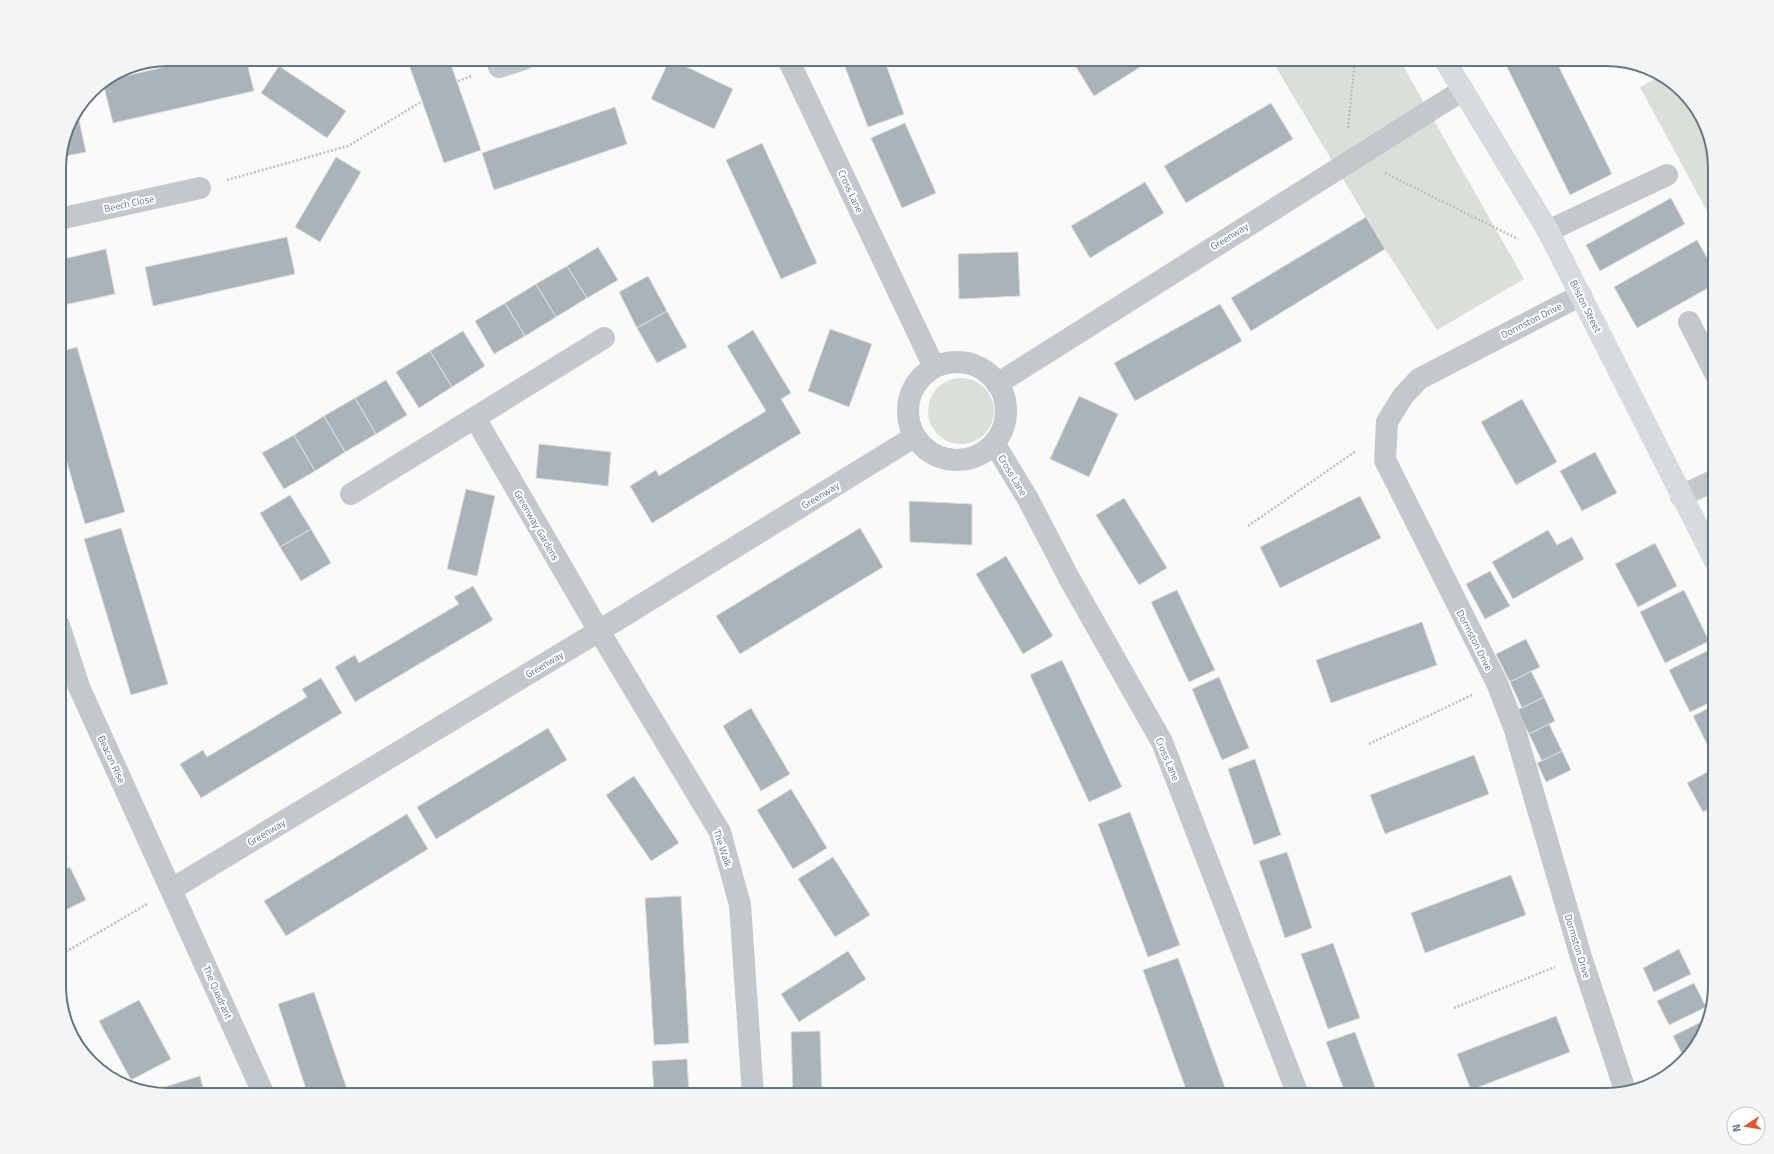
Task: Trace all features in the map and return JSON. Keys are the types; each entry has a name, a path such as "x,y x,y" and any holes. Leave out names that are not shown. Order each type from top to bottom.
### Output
{"main road":[{"name":"Bilston Street","path":"1448,66 1548,231 1708,547"}],"street":[{"name":"Cross Lane","path":"791,66 934,367"},
{"name":"Greenway","path":"997,384 1463,90"},
{"path":"1548,231 1667,175"},
{"name":"Beech Close","path":"66,217 200,188"},
{"name":"Dormston Drive","path":"1581,295 1419,379 1403,396 1387,422 1385,460 1497,683 1514,727 1581,957 1624,1086"},
{"path":"1689,322 1708,359"},
{"path":"352,494 604,338"},
{"path":"951,362 969,364 985,371 997,384 1004,398 1006,414 1002,430 994,443 980,455 962,460 944,459 927,451 914,437 908,418 909,398 918,380 934,367 951,362"},
{"name":"Greenway Gardens","path":"475,418 599,631"},
{"name":"Greenway","path":"172,889 599,631 914,437"},
{"name":"Cross Lane","path":"994,443 1028,499 1073,584 1162,742 1295,1088"},
{"path":"1682,496 1708,483"},
{"name":"The Walk","path":"599,631 720,832 740,905 753,1088"},
{"name":"Beacon Rise","path":"66,647 79,687 172,889"},
{"name":"The Quadrant","path":"172,889 261,1088"}],"path":[{"path":"1347,135 1354,66"},
{"path":"200,188 348,146 421,102"},
{"path":"1381,171 1521,241"},
{"path":"1248,526 1386,430"},
{"path":"1369,744 1497,683"},
{"path":"66,952 172,889"},
{"path":"1454,1008 1581,957"}],"shaded area":[{"path":"1275,66 1403,66 1524,279 1437,330 1385,249"},
{"path":"1655,79 1673,91 1691,111 1703,135 1706,148 1708,168 1708,213 1640,87"},
{"path":"961,378 974,380 984,388 992,398 994,411 992,424 984,434 974,442 961,444 948,442 938,434 930,424 928,411 930,398 938,388 948,380"}],"building":[{"path":"169,66 248,66 254,91 113,123 104,88 125,76"},
{"path":"279,66 346,111 327,138 261,93"},
{"path":"409,66 451,66 481,150 444,163"},
{"path":"667,66 685,66 733,89 714,129 651,99"},
{"path":"845,66 887,66 904,114 868,127"},
{"path":"1075,66 1142,66 1094,96"},
{"path":"1558,66 1612,174 1570,195 1507,67"},
{"path":"1271,103 1293,139 1186,203 1164,166"},
{"path":"615,107 627,144 494,190 482,153"},
{"path":"79,119 86,152 67,156 69,142"},
{"path":"905,123 936,193 902,208 871,138"},
{"path":"762,143 817,263 781,279 726,160"},
{"path":"336,157 361,172 320,242 295,227"},
{"path":"1145,182 1164,213 1090,258 1071,226"},
{"path":"1671,198 1685,224 1600,271 1586,245"},
{"path":"1366,217 1385,249 1251,331 1231,298"},
{"path":"287,237 295,274 153,306 145,267"},
{"path":"1697,240 1708,260 1708,288 1637,328 1614,287"},
{"path":"598,247 618,280 587,298 567,266"},
{"path":"106,249 115,294 66,304 66,258"},
{"path":"1018,252 1020,296 959,299 958,254"},
{"path":"567,266 587,298 556,317 536,284"},
{"path":"648,276 667,311 637,328 619,292"},
{"path":"536,284 556,317 525,336 505,303"},
{"path":"505,303 525,336 494,354 475,321"},
{"path":"1220,304 1242,341 1135,401 1114,363"},
{"path":"667,311 687,347 657,363 637,328"},
{"path":"830,329 872,344 849,407 808,391"},
{"path":"753,330 791,393 781,399 801,433 652,523 630,486 656,470 659,476 766,411 727,346"},
{"path":"463,331 485,366 452,387 430,351"},
{"path":"77,347 125,512 85,524 66,459 66,350"},
{"path":"430,351 452,387 419,408 396,372"},
{"path":"386,380 407,415 376,434 355,398"},
{"path":"1079,396 1118,414 1089,477 1050,459"},
{"path":"355,398 376,434 345,452 324,416"},
{"path":"1522,399 1557,462 1516,485 1481,422"},
{"path":"324,416 345,452 315,471 294,435"},
{"path":"294,435 315,471 284,489 262,453"},
{"path":"539,444 611,452 608,486 536,478"},
{"path":"1595,452 1617,493 1582,511 1560,471"},
{"path":"466,489 495,496 477,576 447,569"},
{"path":"290,495 311,529 280,547 260,513"},
{"path":"1360,496 1381,538 1280,588 1260,547"},
{"path":"1124,498 1167,568 1139,585 1096,515"},
{"path":"909,501 972,504 972,545 910,542"},
{"path":"121,528 168,684 131,695 84,539"},
{"path":"860,528 883,567 740,654 716,616"},
{"path":"311,529 331,563 301,581 280,547"},
{"path":"1548,530 1557,545 1572,537 1584,559 1513,599 1492,562"},
{"path":"1655,543 1677,586 1638,607 1615,564"},
{"path":"1006,556 1053,636 1023,654 976,574"},
{"path":"1490,571 1510,606 1485,619 1466,584"},
{"path":"473,586 493,620 355,702 335,667 355,655 359,663 459,604 454,597"},
{"path":"1177,590 1215,670 1189,682 1151,602"},
{"path":"1684,590 1708,642 1665,663 1640,612"},
{"path":"1422,622 1437,665 1331,703 1316,660"},
{"path":"1526,639 1540,667 1510,682 1496,654"},
{"path":"1708,650 1708,703 1690,712 1669,670"},
{"path":"1062,660 1122,787 1089,802 1030,675"},
{"path":"1531,671 1544,697 1522,708 1510,682"},
{"path":"1219,677 1249,748 1222,760 1192,689"},
{"path":"321,678 342,713 201,798 180,764 203,750 207,757 307,697 302,689"},
{"path":"1544,697 1555,721 1529,734 1517,710"},
{"path":"751,708 790,774 761,791 723,726"},
{"path":"1708,708 1708,746 1693,716"},
{"path":"1549,724 1562,751 1542,761 1529,734"},
{"path":"548,728 567,760 436,839 417,807"},
{"path":"1562,751 1571,770 1546,782 1537,763"},
{"path":"1474,755 1489,794 1385,834 1370,795"},
{"path":"1255,759 1281,835 1254,845 1228,769"},
{"path":"1708,772 1708,809 1703,812 1687,783"},
{"path":"634,776 679,843 651,861 606,795"},
{"path":"791,789 827,848 793,869 757,810"},
{"path":"1130,812 1180,945 1148,957 1098,824"},
{"path":"407,814 428,849 286,936 264,901"},
{"path":"1287,852 1312,928 1285,938 1259,861"},
{"path":"833,857 870,915 835,937 798,879"},
{"path":"70,867 86,900 66,910 66,868"},
{"path":"1511,875 1526,915 1425,953 1411,913"},
{"path":"681,896 689,1043 654,1045 645,898"},
{"path":"1333,943 1360,1018 1328,1029 1301,954"},
{"path":"1679,949 1691,974 1654,992 1643,968"},
{"path":"848,951 866,979 799,1022 781,994"},
{"path":"1178,958 1225,1088 1185,1088 1143,970"},
{"path":"1694,983 1706,1007 1669,1025 1657,1001"},
{"path":"314,992 347,1088 306,1088 278,1004"},
{"path":"139,1000 171,1059 131,1080 99,1021"},
{"path":"1556,1016 1570,1052 1476,1088 1470,1088 1457,1054"},
{"path":"1702,1022 1691,1043 1682,1054 1673,1036"},
{"path":"820,1031 822,1088 793,1088 791,1032"},
{"path":"1355,1032 1375,1088 1343,1088 1326,1042"},
{"path":"687,1059 689,1088 654,1088 652,1061"},
{"path":"200,1076 203,1088 168,1088 163,1088"}]}
